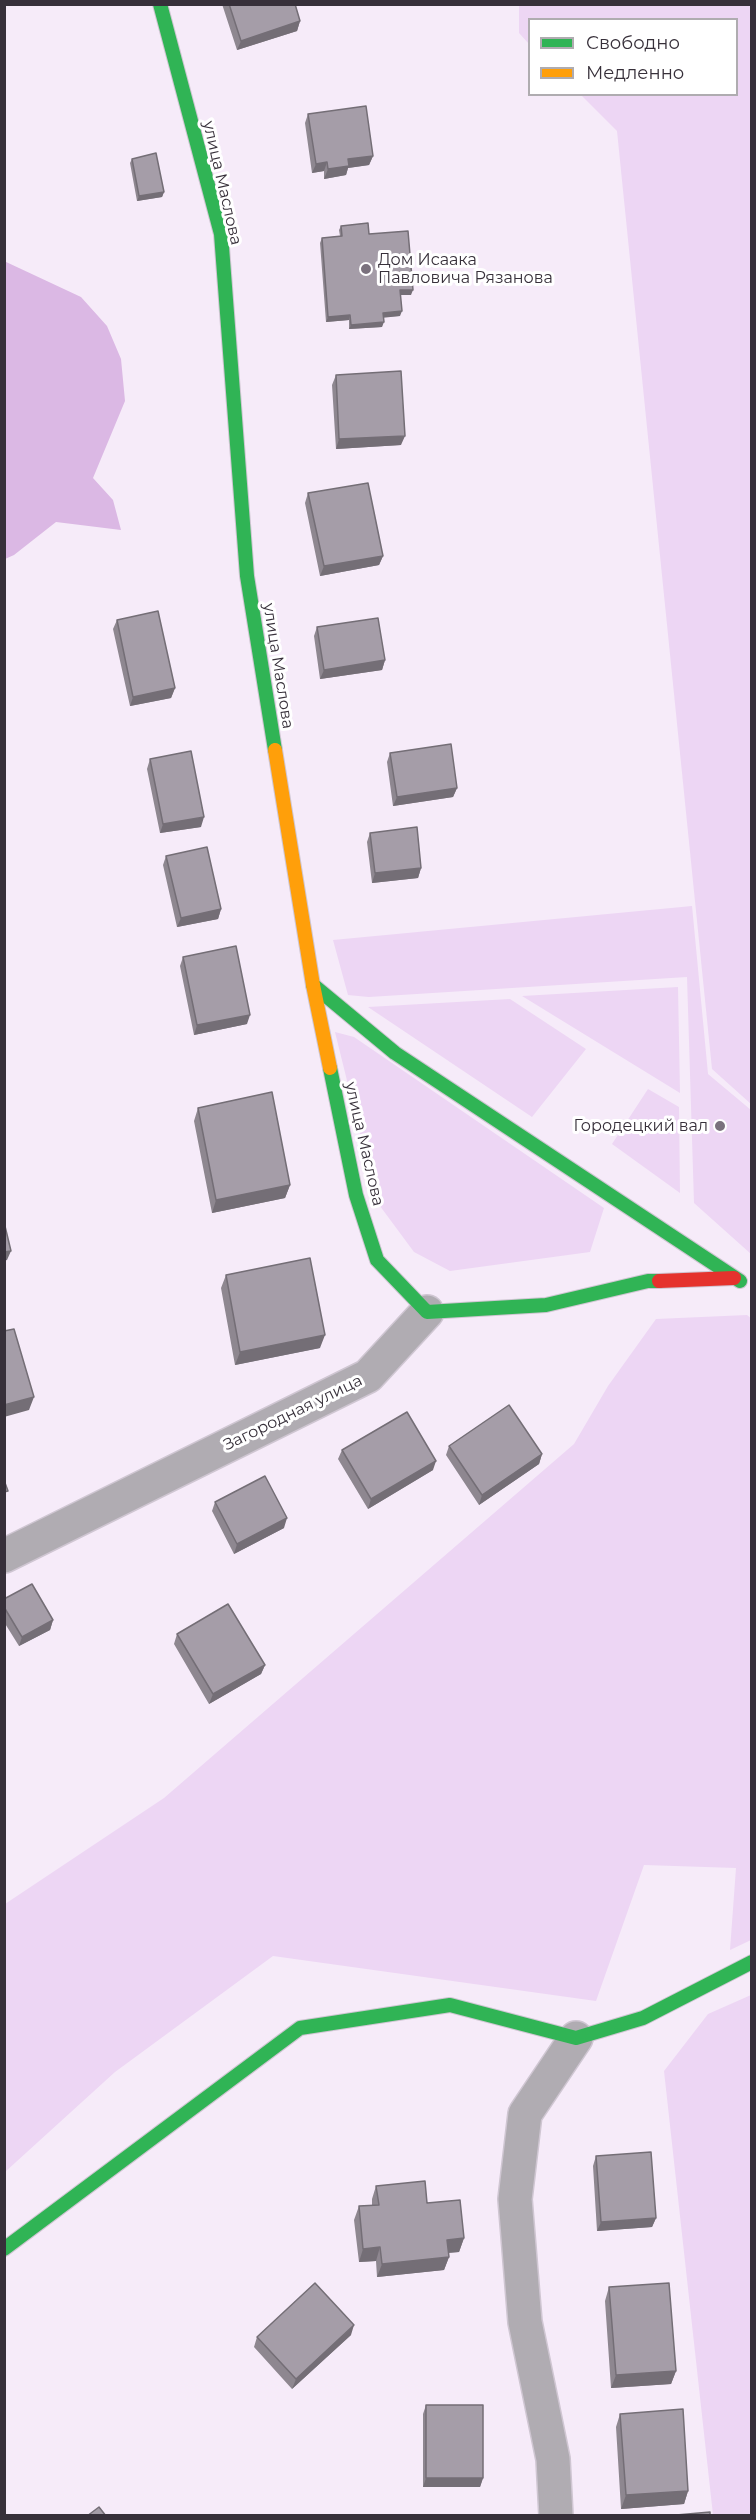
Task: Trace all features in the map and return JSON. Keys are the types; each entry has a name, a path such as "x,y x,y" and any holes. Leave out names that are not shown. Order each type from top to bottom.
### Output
{"street":[{"name":"улица Маслова","path":"160,4 221,234 247,576 313,985 356,1195 378,1260 427,1312"},
{"path":"313,985 395,1053 752,1288"},
{"path":"427,1312 546,1305 648,1281 734,1278"},
{"name":"Загородная улица","path":"4,1556 368,1376 427,1312"},
{"path":"4,2248 300,2028 450,2005 576,2038 643,2018 752,1962"},
{"path":"556,2516 553,2459 525,2322 515,2199 525,2114 576,2038"}],"shaded area":[{"path":"519,5 751,5 751,1104 712,1069 617,131 582,96 738,96 738,18 528,18 528,43 519,33"},
{"path":"4,261 81,297 107,326 121,359 125,401 93,478 113,500 121,530 56,522 14,555 5,559"},
{"path":"692,906 708,1074 751,1110 751,1254 694,1203 687,977 369,997 348,995 333,940"},
{"path":"678,987 680,1093 522,996"},
{"path":"510,999 586,1049 532,1117 368,1007"},
{"path":"335,1032 354,1037 604,1208 590,1252 450,1271 414,1252 377,1202"},
{"path":"648,1089 679,1107 680,1193 612,1144"},
{"path":"747,1315 752,1319 751,1940 730,1950 736,1868 644,1865 596,2001 273,1956 115,2072 5,2172 5,1904 164,1798 574,1444 608,1386 656,1319"},
{"path":"751,1995 751,2515 713,2515 664,2071 708,2014"}],"building":[{"path":"229,4 295,4 300,21 241,41"},
{"path":"366,106 373,156 348,159 349,166 328,169 327,162 316,164 308,114"},
{"path":"156,153 164,192 139,196 132,159"},
{"name":"Дом Исаака Павловича Рязанова","path":"368,223 369,234 408,231 413,290 400,290 402,311 383,313 384,322 351,325 350,315 328,317 322,238 342,236 341,226"},
{"path":"401,371 405,436 339,439 336,375"},
{"path":"368,483 383,556 324,566 308,493"},
{"path":"158,611 175,688 133,697 117,620"},
{"path":"378,618 385,660 324,670 317,627"},
{"path":"451,744 457,788 397,797 390,753"},
{"path":"191,751 204,817 163,824 150,759"},
{"path":"417,827 421,868 375,873 370,833"},
{"path":"207,847 221,909 181,918 166,856"},
{"path":"236,946 250,1015 197,1025 183,957"},
{"path":"272,1092 290,1185 216,1200 198,1108"},
{"path":"4,1222 11,1251 4,1252"},
{"path":"310,1258 325,1335 240,1352 226,1275"},
{"path":"14,1329 34,1397 4,1405 4,1331"},
{"path":"509,1405 542,1454 482,1495 449,1446"},
{"path":"407,1412 436,1461 371,1499 342,1450"},
{"path":"265,1476 287,1518 237,1544 215,1502"},
{"path":"4,1480 8,1491 4,1492"},
{"path":"32,1584 53,1620 22,1637 4,1607 4,1599"},
{"path":"228,1604 265,1665 213,1694 177,1634"},
{"path":"651,2152 656,2218 601,2222 596,2156"},
{"path":"425,2181 427,2203 460,2200 464,2238 447,2240 449,2257 382,2264 380,2247 363,2249 359,2206 379,2205 376,2186"},
{"path":"315,2283 354,2325 296,2379 257,2337"},
{"path":"669,2283 676,2371 616,2375 609,2287"},
{"path":"426,2405 483,2405 483,2478 426,2478"},
{"path":"683,2409 688,2491 626,2495 620,2414"},
{"path":"99,2507 106,2516 87,2516"},
{"path":"710,2512 710,2516 665,2516"}],"traffic: fast":[{"path":"160,4 221,234 247,576 275,750"},
{"path":"313,985 395,1053 740,1281"},
{"path":"330,1068 356,1195 377,1260 427,1312 546,1305 648,1281 659,1281"},
{"path":"4,2249 300,2028 450,2005 576,2038 643,2018 752,1962"}],"traffic: slow":[{"path":"275,750 313,985 330,1068"}],"traffic: jam":[{"path":"659,1281 734,1278"}],"place":[{"name":"Дом Исаака Павловича Рязанова","path":"366,269"},
{"name":"Городецкий вал","path":"720,1126"}]}
